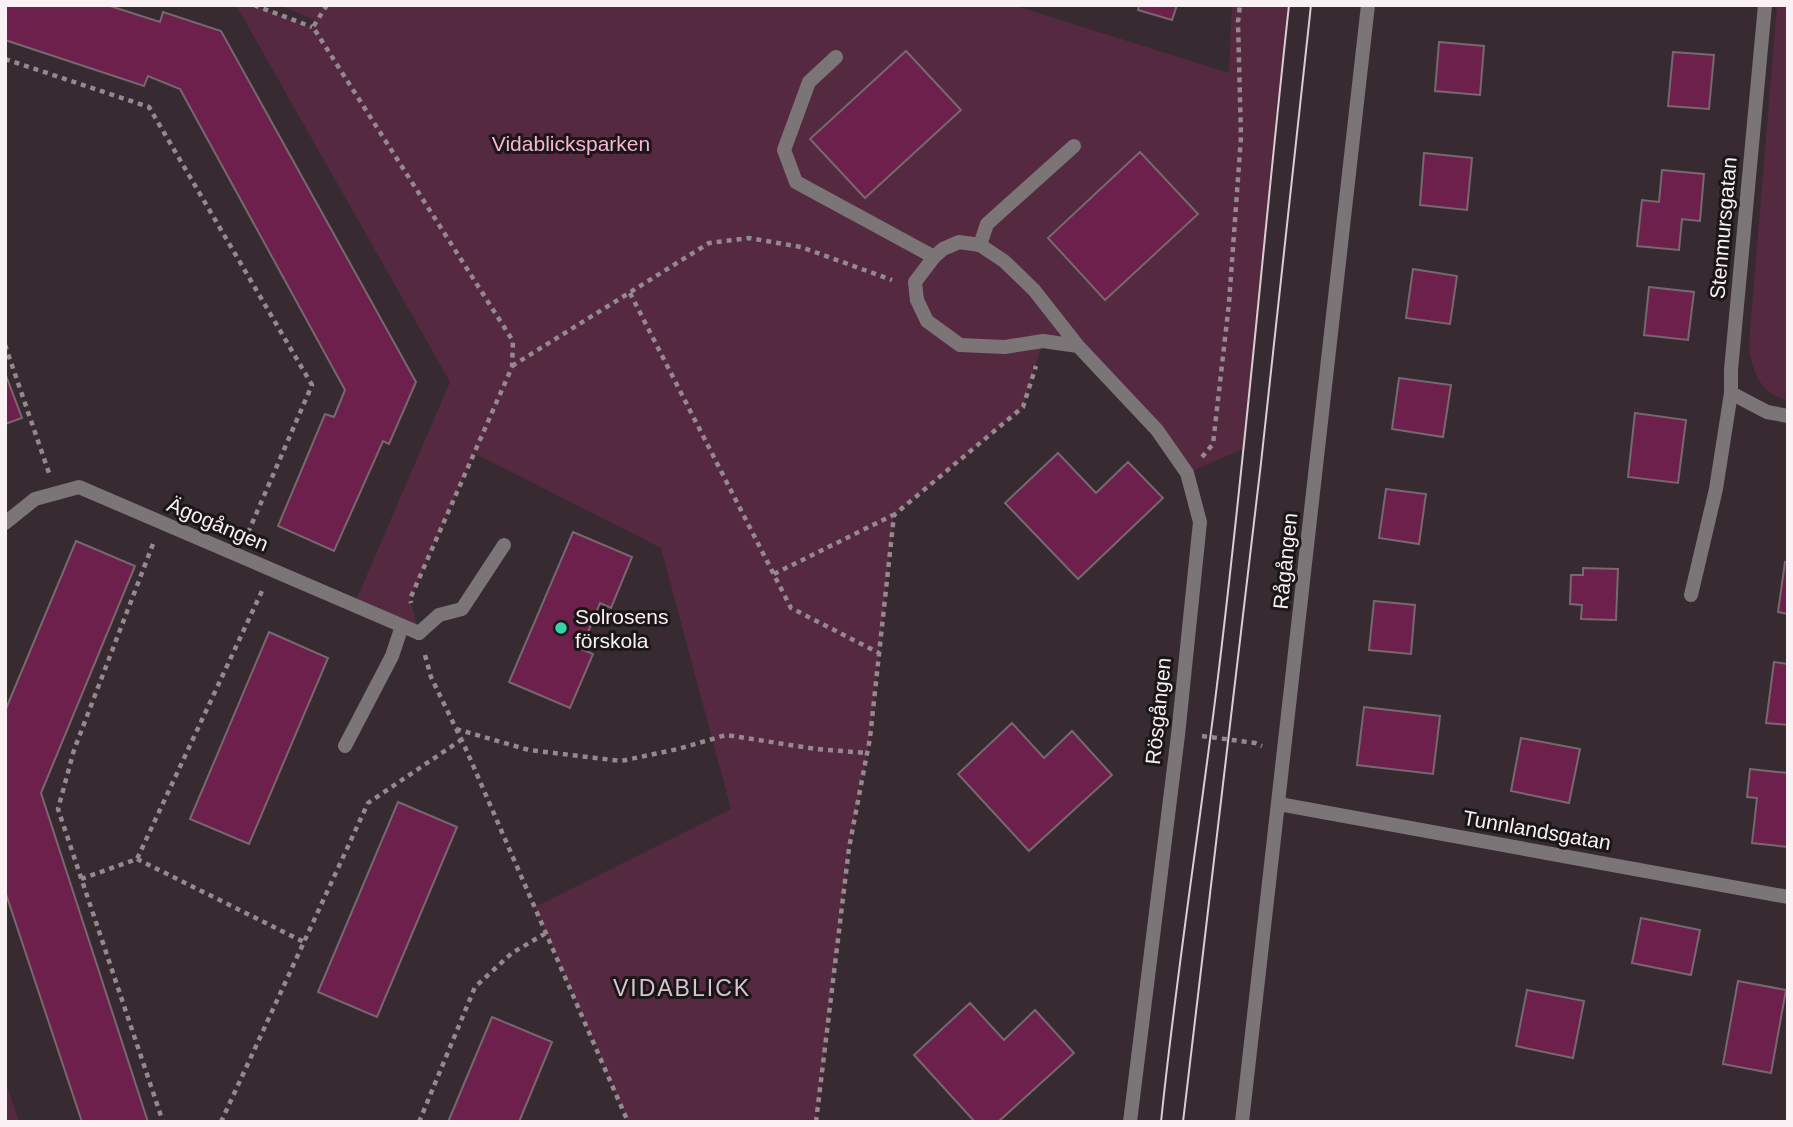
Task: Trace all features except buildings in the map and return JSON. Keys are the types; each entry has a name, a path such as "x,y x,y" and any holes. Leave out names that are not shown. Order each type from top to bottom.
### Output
{"street":[{"name":"Rågången","path":"1242,1122 1367,5"},
{"name":"Stenmursgatan","path":"1691,595 1716,489 1731,393 1765,5"},
{"path":"836,57 808,82 784,150 796,182 934,257"},
{"path":"1074,146 988,224 981,245 959,242 934,257 915,282 917,300 927,321 960,345 1006,347 1043,341 1078,346"},
{"name":"Rösgången","path":"981,245 1004,261 1034,290 1078,346 1157,429 1187,473 1200,522 1178,735 1130,1122"},
{"path":"1731,393 1767,412 1788,416"},
{"name":"Ägogången","path":"5,523 35,499 79,487 419,633 439,615 462,609 505,545"},
{"path":"345,746 392,656 402,626"},
{"name":"Tunnlandsgatan","path":"1279,804 1788,897"}],"path":[{"path":"254,5 313,27"},
{"path":"1187,473 1213,444 1229,303 1241,137 1238,22 1240,5"},
{"path":"5,59 149,107 312,385 238,555"},
{"path":"512,367 709,243 749,238 801,247 889,279 915,282"},
{"path":"630,293 791,608 879,653"},
{"path":"774,574 894,515 1023,407 1043,341"},
{"path":"5,345 56,494"},
{"path":"816,1122 849,848 867,753 894,515"},
{"path":"161,523 74,750 58,809 163,1122"},
{"path":"80,879 137,859 272,569"},
{"path":"455,729 529,750 621,761 678,750 726,735 816,749 867,753"},
{"path":"1178,735 1255,743 1284,758"},
{"path":"221,1122 368,803 461,740"},
{"path":"137,859 304,942"},
{"path":"419,1122 475,987 512,953 545,933"}],"green space":[{"name":"Vidablicksparken","path":"236,5 254,5 312,27 315,20 279,5 1013,5 1229,73 1232,5 1289,5 1245,448 1187,473 1078,346 1043,341 1023,407 894,515 870,738 849,848 816,1122 628,1122 535,907 731,809 661,548 474,453 410,599 419,633 354,605 450,382"},
{"path":"1777,5 1788,5 1788,400 1770,393 1759,380 1752,363 1749,344"},
{"path":"5,1080 19,1122 5,1122"}],"tram line":[{"path":"1161,1122 1227,600 1289,5"},
{"path":"1183,1122 1261,463 1311,5"}],"place":[{"name":"Solrosens förskola","path":"561,628"}],"district":[{"name":"VIDABLICK","path":"682,988"}]}
